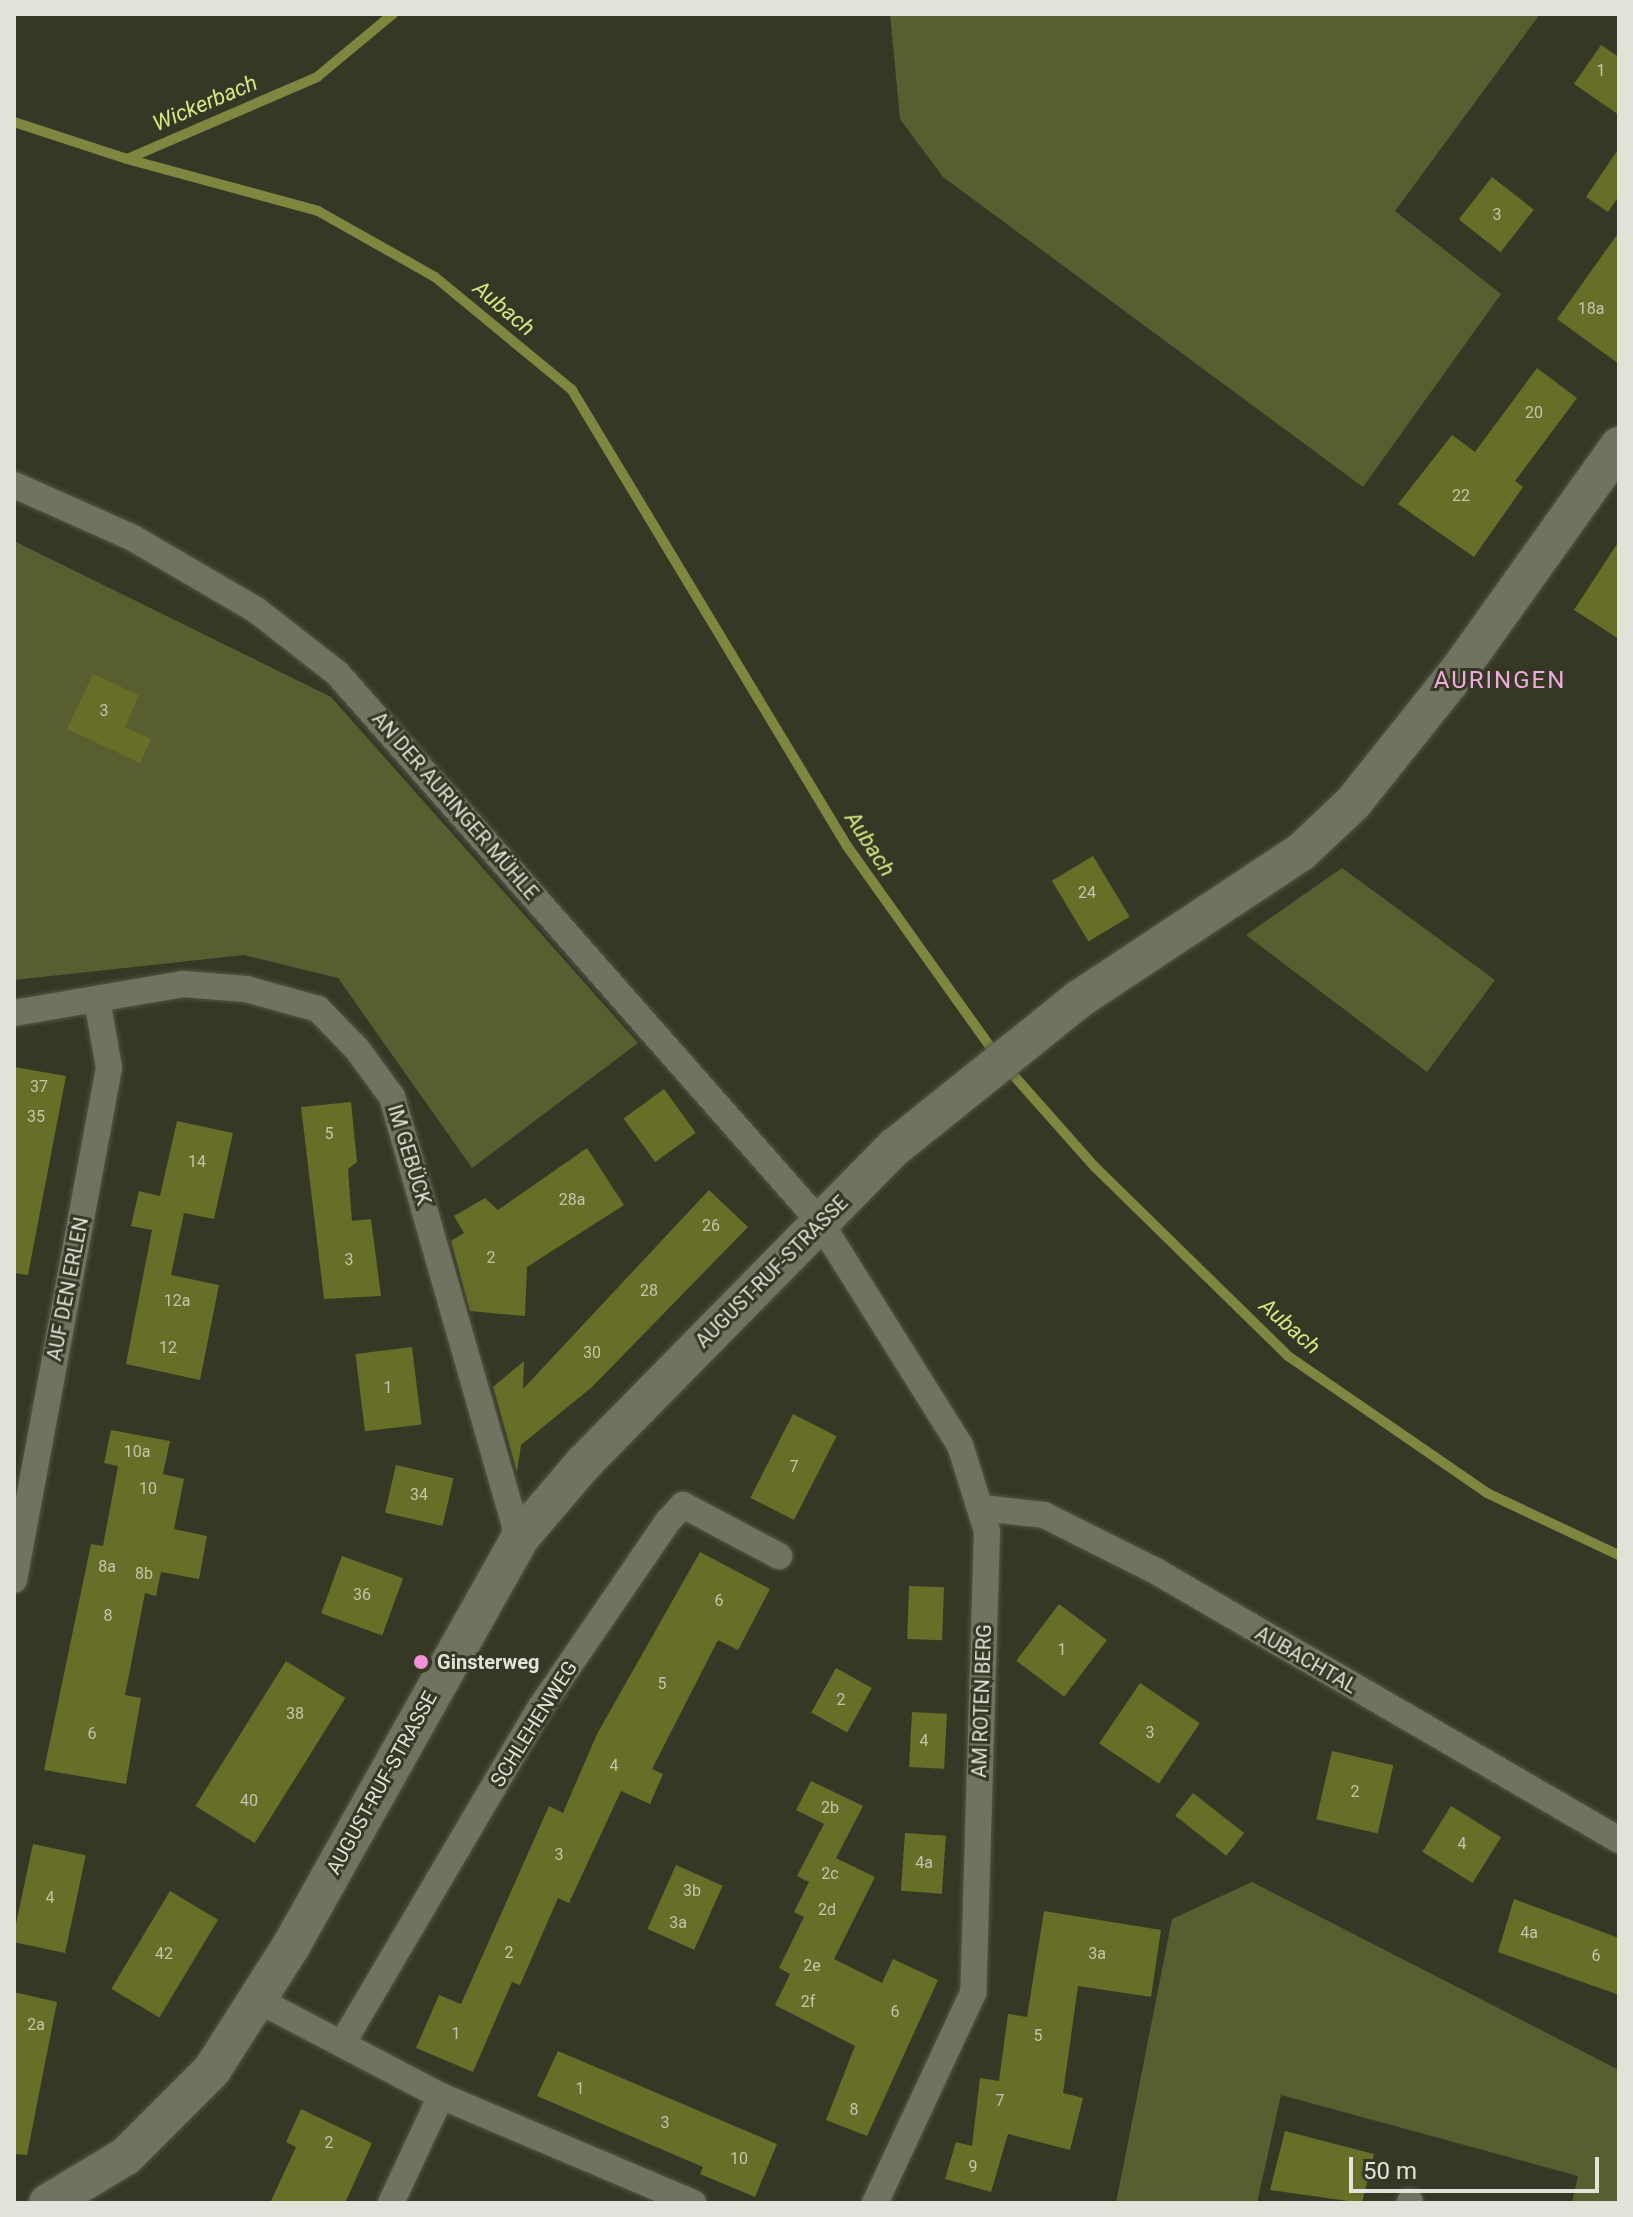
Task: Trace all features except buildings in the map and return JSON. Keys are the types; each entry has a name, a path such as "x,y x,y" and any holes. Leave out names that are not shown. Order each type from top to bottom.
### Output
{"street":[{"name":"AUGUST-RUF-STRASSE","path":"48,2203 126,2156 179,2108 258,2000 519,1539 820,1222 988,1067 1301,852 1353,803 1416,729 1619,446"},
{"name":"AN DER AURINGER MÜHLE","path":"14,485 133,538 256,610 337,673 820,1222"},
{"name":"IM GEBÜCK","path":"14,1013 183,984 246,989 318,1009 357,1049 392,1097 519,1539"},
{"name":"AUF DEN ERLEN","path":"14,1580 109,1068 97,999"},
{"name":"AM ROTEN BERG","path":"820,1222 960,1445 987,1531 973,1993 875,2203"},
{"name":"SCHLEHENWEG","path":"342,2044 540,1708 668,1521 683,1505 779,1556"},
{"name":"AUBACHTAL","path":"982,1508 1044,1515 1154,1570 1619,1840"},
{"path":"258,2000 441,2096 693,2203"},
{"path":"391,2203 441,2096"}],"green space":[{"path":"890,14 1540,14 1395,211 1501,294 1363,487 943,177 900,119"},
{"path":"14,541 331,697 638,1043 472,1168 338,978 244,955 14,980"},
{"path":"1342,868 1495,980 1427,1072 1246,935"},
{"path":"1252,1882 1619,2070 1619,2203 1572,2203 1578,2176 1281,2095 1257,2203 1116,2203 1172,1919"}],"waterway":[{"name":"Wickerbach","path":"14,122 127,159 317,77 393,14"},
{"name":"Aubach","path":"127,159 318,211 435,277 572,390 847,846 997,1056"},
{"name":"Aubach","path":"1007,1068 1095,1167 1288,1356 1487,1493 1619,1555"}],"place":[{"name":"Ginsterweg","path":"421,1662"}],"district":[{"name":"AURINGEN","path":"1500,681"}]}
